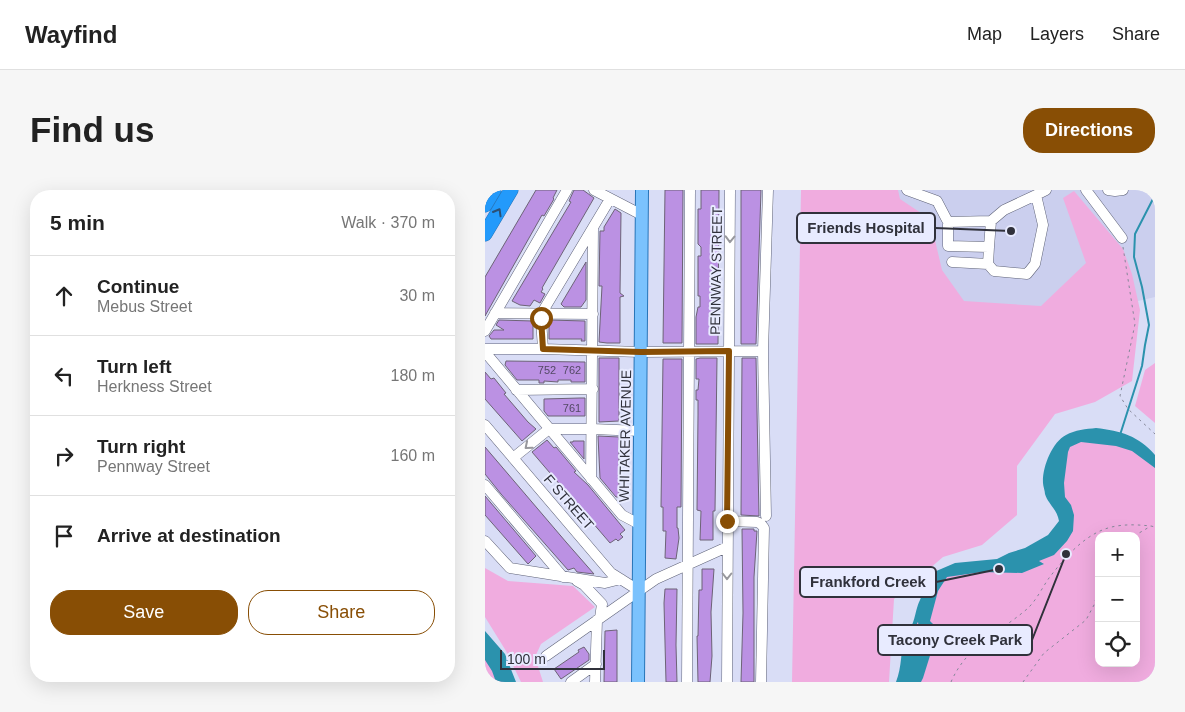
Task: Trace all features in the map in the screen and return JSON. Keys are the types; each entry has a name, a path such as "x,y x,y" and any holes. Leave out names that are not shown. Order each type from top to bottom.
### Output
{"highway":[{"path":"485,205 494,190"},
{"path":"485,234 511,190"}],"main road":[{"name":"WHITAKER AVENUE","path":"638,682 642,190"}],"street":[{"path":"485,331 567,190"},
{"path":"594,190 642,215"},
{"path":"687,682 690,190"},
{"name":"PENNWAY STREET","path":"727,682 730,190"},
{"path":"766,516 763,351 768,190"},
{"path":"907,190 937,201 948,222 948,246 989,247"},
{"path":"948,222 991,222 1004,210 1047,190"},
{"path":"1086,190 1121,238"},
{"path":"1108,190 1115,192 1123,190"},
{"path":"991,222 988,264 994,271 1027,274 1035,264 1043,225 1036,195"},
{"path":"543,349 542,314 610,200"},
{"path":"591,479 593,228"},
{"path":"952,262 988,264"},
{"path":"495,313 593,314"},
{"path":"485,350 763,351"},
{"path":"485,350 516,390 622,515 639,524"},
{"path":"516,390 593,389"},
{"name":"F STREET","path":"485,425 611,572 639,590"},
{"path":"513,458 549,429 641,431"},
{"path":"485,485 567,577 584,585 602,604 598,619 595,682"},
{"path":"727,521 757,522 763,528 761,682"},
{"path":"485,541 510,568 605,583 621,579"},
{"path":"546,656 656,579 727,547"},
{"path":"571,682 596,664"}],"path":[{"path":"1121,238 1135,324 1120,396 1128,409 1155,434"},
{"path":"951,682 971,651 991,634 1028,608 1061,562 1075,548 1096,534 1115,526 1155,527"},
{"path":"1140,532 1151,526"},
{"path":"1023,682 1044,653 1086,620 1095,605"}],"shaded area":[{"path":"801,190 898,190 900,199 930,219 942,270 964,301 1041,306 1086,263 1063,198 1074,191 1123,249 1132,274 1140,310 1132,381 1095,402 1055,414 1017,466 1017,515 982,545 943,557 894,599 889,682 792,682"},
{"path":"825,190 1155,190 1155,297 1058,320 964,304"},
{"path":"1155,363 1155,423 1135,406 1145,370"},
{"path":"1106,432 1155,460 1155,682 901,682 904,649 937,573 1015,560 1071,521 1050,464 1069,439"},
{"path":"485,568 508,581 573,586 595,607 541,644 535,657 543,682 521,682 506,651 485,617"},
{"path":"485,641 509,682 485,682"}],"water":[{"path":"1096,428 1114,431 1143,443 1155,455 1155,468 1132,451 1116,446 1081,442 1070,447 1064,483 1065,497 1071,505 1074,515 1073,531 1067,541 1054,555 1039,561 1044,564 1022,573 982,572 947,577 938,591 930,621 933,624 933,646 923,678 921,682 896,682 904,635 911,627 923,593 934,572 955,563 997,559 1025,548 1048,535 1059,521 1046,498 1043,484 1044,470 1052,449 1066,435","holes":["918,622 921,641 915,647 913,646 916,642 915,631"]},
{"path":"485,631 505,654 516,682 496,682 485,660"}],"building":[{"path":"536,190 557,190 554,199 544,216 542,215 485,316 485,277"},
{"path":"574,190 583,190 594,198 542,288 541,292 545,294 540,303 534,300 530,306 520,305 512,301 571,202 569,201"},
{"path":"665,190 683,190 682,343 663,343"},
{"path":"701,190 719,190 718,344 696,344 696,317 698,307 700,307 700,296 698,296 698,256 701,256 701,247 698,244 698,209 701,209"},
{"path":"741,190 761,190 756,344 741,344"},
{"path":"615,209 621,213 620,293 624,296 620,297 620,343 607,343 599,342 602,286 599,286 600,231 604,231 604,227"},
{"path":"586,262 586,300 581,307 564,307 561,304"},
{"path":"499,320 533,321 533,339 491,339 489,336 494,330 504,330 496,325"},
{"path":"549,320 585,321 585,341 581,341 582,339 549,339"},
{"path":"599,358 619,358 619,421 599,422"},
{"path":"717,358 713,540 700,540 701,511 697,510 698,400 696,400 696,390 698,390 699,379 696,379 696,359"},
{"path":"742,358 756,358 759,516 741,515"},
{"path":"663,359 682,359 681,507 677,507 679,538 676,559 665,558 666,531 663,531 663,507 661,507"},
{"path":"506,361 585,362 585,382 558,380 558,382 544,381 544,383 539,383 539,380 517,380 505,365"},
{"path":"485,372 491,379 494,378 506,393 504,394 536,429 522,441 485,399"},
{"path":"585,398 585,416 548,416 544,411 544,399"},
{"path":"598,436 619,437 619,497 616,497 600,478"},
{"path":"547,440 554,448 556,447 576,471 574,472 588,485 625,530 620,534 623,537 618,541 616,539 610,543 532,452"},
{"path":"584,441 584,459 570,442"},
{"path":"485,447 594,574 577,572 574,568 568,570 501,494 485,474"},
{"path":"485,496 536,556 528,564 485,515"},
{"path":"742,529 754,529 754,531 757,531 754,577 754,682 741,682 743,613"},
{"path":"702,569 714,569 710,682 698,682 697,636 699,590 702,590"},
{"path":"665,589 677,589 677,682 666,682"},
{"path":"617,630 617,682 604,682 605,631"},
{"path":"584,647 589,654 589,660 561,679 554,669"}],"waterway":[{"path":"1120,435 1142,366 1149,325 1134,257 1135,234 1155,195"}],"place":[{"name":"Friends Hospital","path":"1011,231"},
{"name":"Tacony Creek Park","path":"1066,554"},
{"name":"Frankford Creek","path":"999,569"}],"route":[{"path":"541,318 543,349 641,352 729,351 727,521"}]}
